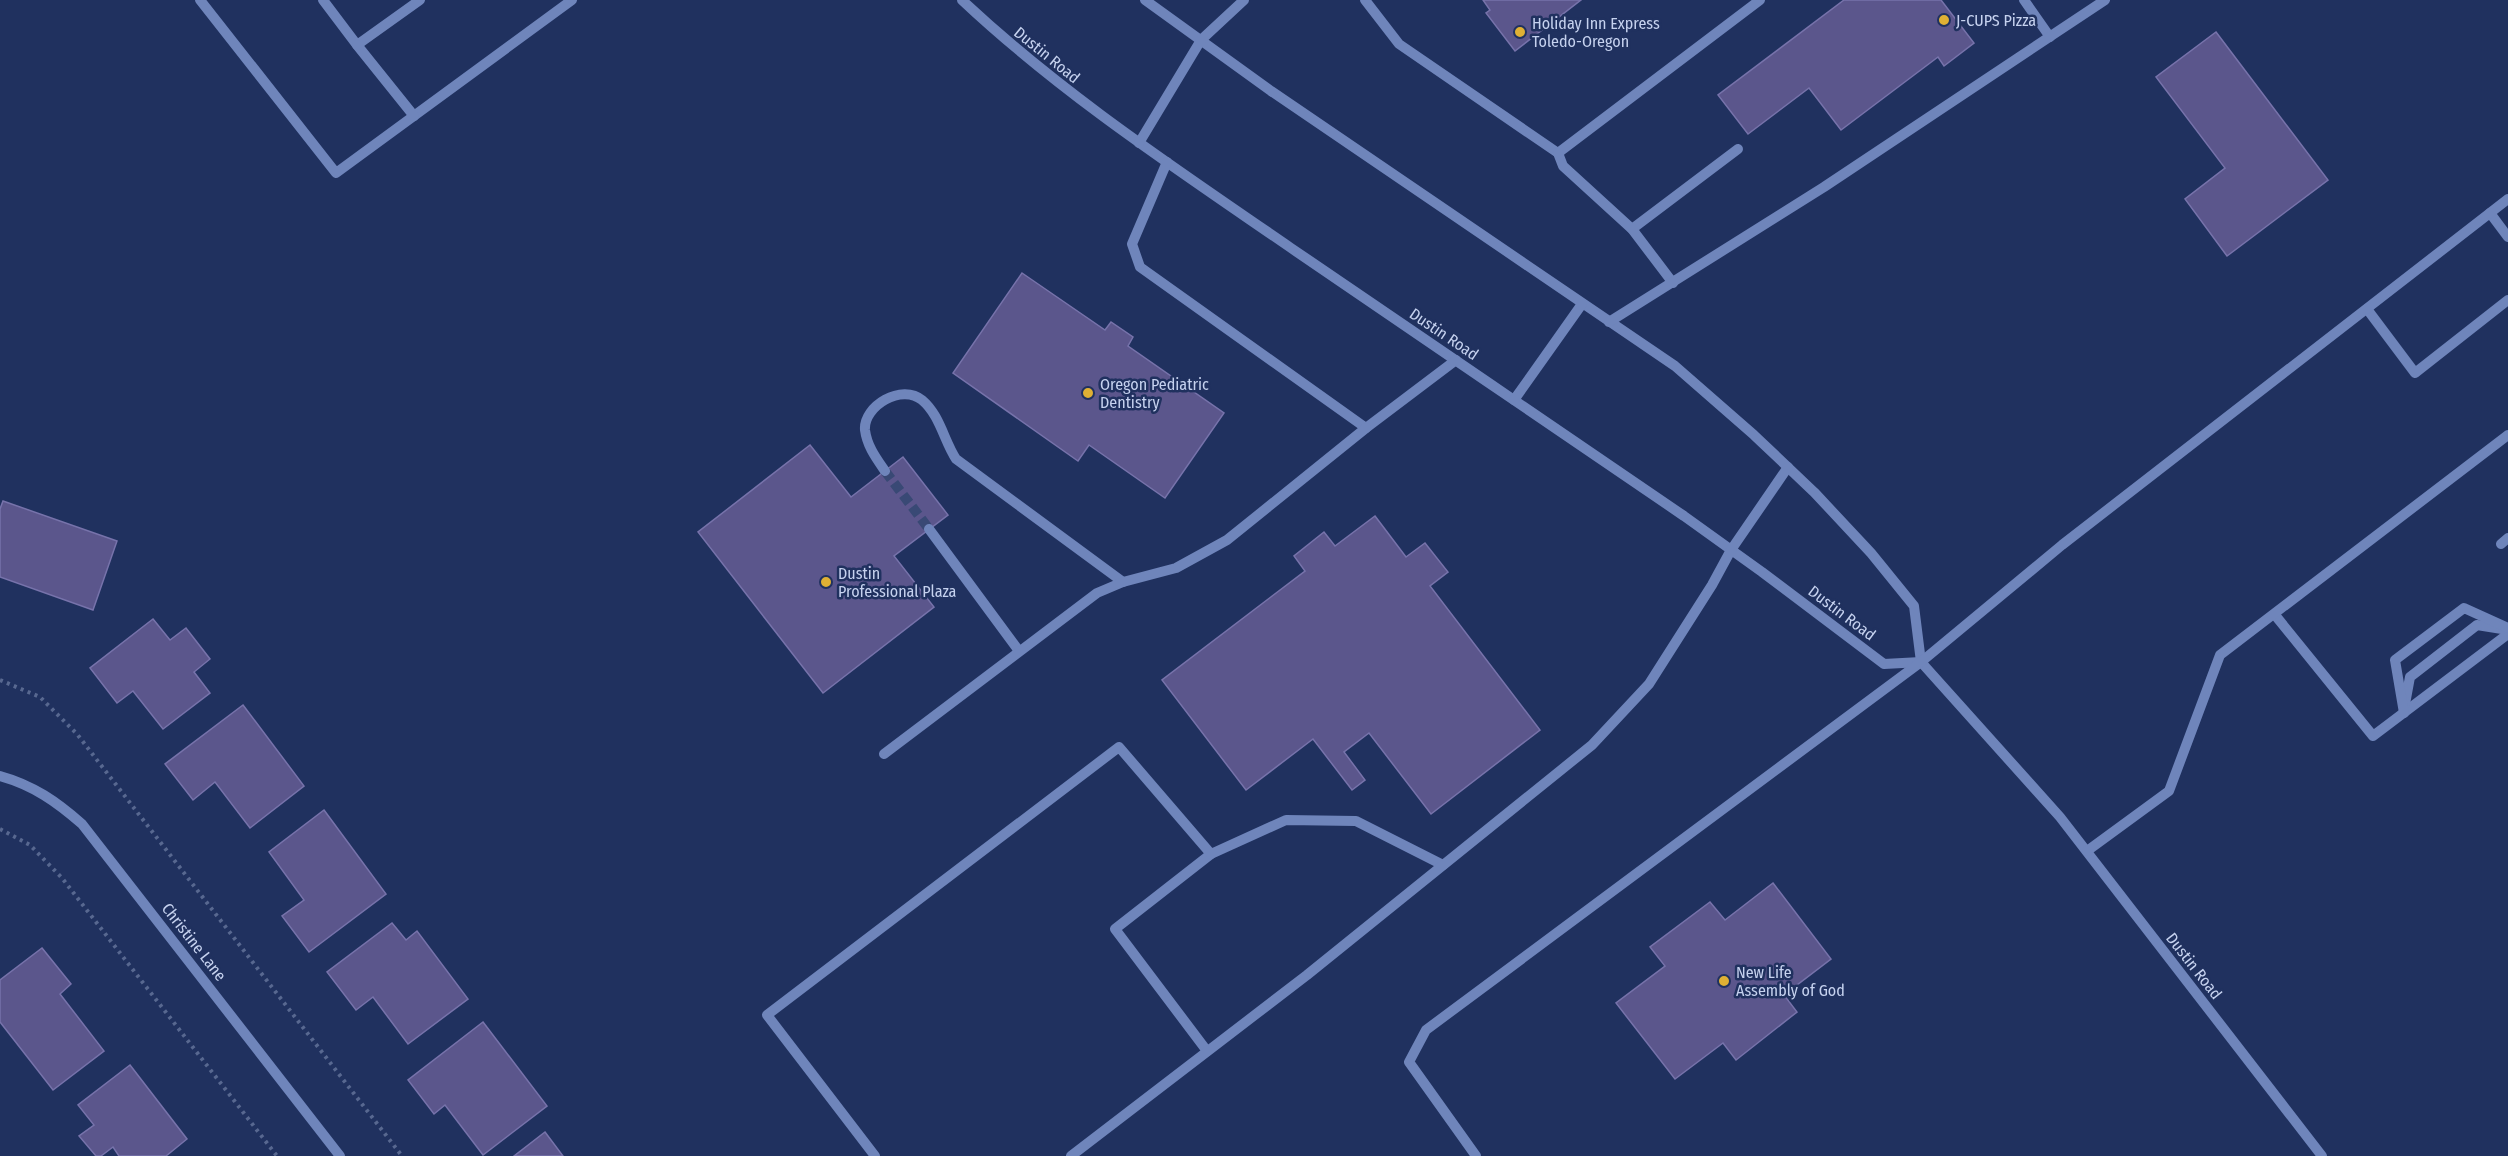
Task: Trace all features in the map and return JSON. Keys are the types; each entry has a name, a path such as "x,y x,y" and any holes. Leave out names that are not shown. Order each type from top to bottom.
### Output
{"street":[{"path":"323,0 414,116"},
{"path":"357,45 420,0"},
{"path":"204,1 336,173 572,0"},
{"name":"Dustin Road","path":"962,0 998,34 1074,96 1731,549 1884,664 1921,662 2060,817 2322,1156"},
{"path":"1145,0 1271,91 1675,366 1788,467 1871,553 1914,606 1921,662"},
{"path":"1139,142 1201,40 1244,0"},
{"path":"1365,0 1399,44 1558,153 1563,166 1632,229 1673,284"},
{"path":"1558,153 1760,0"},
{"path":"2024,0 2050,37"},
{"path":"1609,322 1834,181 2106,0"},
{"path":"1632,229 1738,149"},
{"path":"1167,162 1132,244 1140,267 1366,428"},
{"path":"1476,1156 1409,1062 1426,1030 1921,662 2062,545 2508,199"},
{"path":"2490,213 2508,237"},
{"path":"2367,309 2415,373 2508,300"},
{"path":"1514,400 1582,304"},
{"path":"884,754 1096,593 1123,582 1176,568 1227,540 1366,428 1456,360"},
{"path":"885,471 871,452 865,428 869,414 892,395 908,392 922,400 932,412 942,430 947,446 956,459 1123,582"},
{"path":"2087,851 2169,791 2220,655 2508,435"},
{"path":"1071,1156 1307,975 1592,745 1649,684 1712,585 1731,549 1788,467"},
{"path":"929,529 1019,651"},
{"path":"2404,713 2395,660 2464,608 2508,631"},
{"path":"2275,615 2373,736 2508,631"},
{"path":"2404,713 2410,677 2477,625 2508,631"},
{"path":"875,1156 766,1015 1119,747 1211,854"},
{"name":"Christine Lane","path":"0,776 35,789 60,805 82,824 340,1156"},
{"path":"1207,1051 1115,929 1211,854 1286,820 1356,820 1443,865"}],"path":[{"path":"0,680 40,697 77,734 402,1156"},
{"path":"0,829 30,845 62,878 277,1156"}],"building":[{"name":"Holiday Inn Express Toledo-Oregon","path":"1483,0 1581,0 1515,51 1486,13 1490,10"},
{"path":"1844,0 1941,0 1974,43 1944,66 1938,57 1841,130 1809,88 1748,134 1718,95"},
{"path":"2216,32 2328,180 2227,256 2185,199 2225,168 2156,77"},
{"name":"Oregon Pediatric Dentistry","path":"1022,273 1105,330 1111,322 1133,337 1128,346 1224,413 1165,498 1089,445 1078,461 953,373"},
{"name":"Dustin Professional Plaza","path":"810,445 851,497 903,457 948,515 894,556 934,607 823,693 698,532"},
{"path":"3,501 117,541 93,610 0,577 0,509"},
{"path":"1375,516 1406,557 1425,543 1448,572 1430,586 1540,730 1431,814 1369,733 1344,752 1365,780 1352,790 1313,739 1246,790 1162,680 1305,571 1294,556 1324,532 1335,546"},
{"path":"153,619 170,640 186,628 210,659 194,672 210,693 163,729 133,691 117,703 90,668"},
{"path":"243,705 304,786 250,828 215,782 193,800 165,764"},
{"path":"324,810 386,894 309,952 282,916 304,900 269,852"},
{"name":"New Life Assembly of God","path":"1773,883 1831,959 1784,995 1797,1012 1736,1060 1723,1043 1675,1079 1616,1003 1665,966 1650,947 1710,902 1725,920"},
{"path":"392,923 406,940 417,931 468,999 408,1044 373,997 356,1010 327,972"},
{"path":"42,948 71,984 60,994 104,1051 53,1090 0,1022 0,980"},
{"path":"483,1022 547,1106 483,1155 445,1105 434,1114 408,1080"},
{"path":"130,1065 187,1139 166,1156 119,1156 113,1147 101,1156 96,1156 79,1136 94,1125 78,1105"},
{"path":"545,1132 563,1156 514,1156"}],"tunnel":[{"path":"885,471 929,529"}],"place":[{"name":"J-CUPS Pizza","path":"1944,20"},
{"name":"Holiday Inn Express Toledo-Oregon","path":"1520,32"},
{"name":"Oregon Pediatric Dentistry","path":"1088,393"},
{"name":"Dustin Professional Plaza","path":"826,582"},
{"name":"New Life Assembly of God","path":"1724,981"}]}
